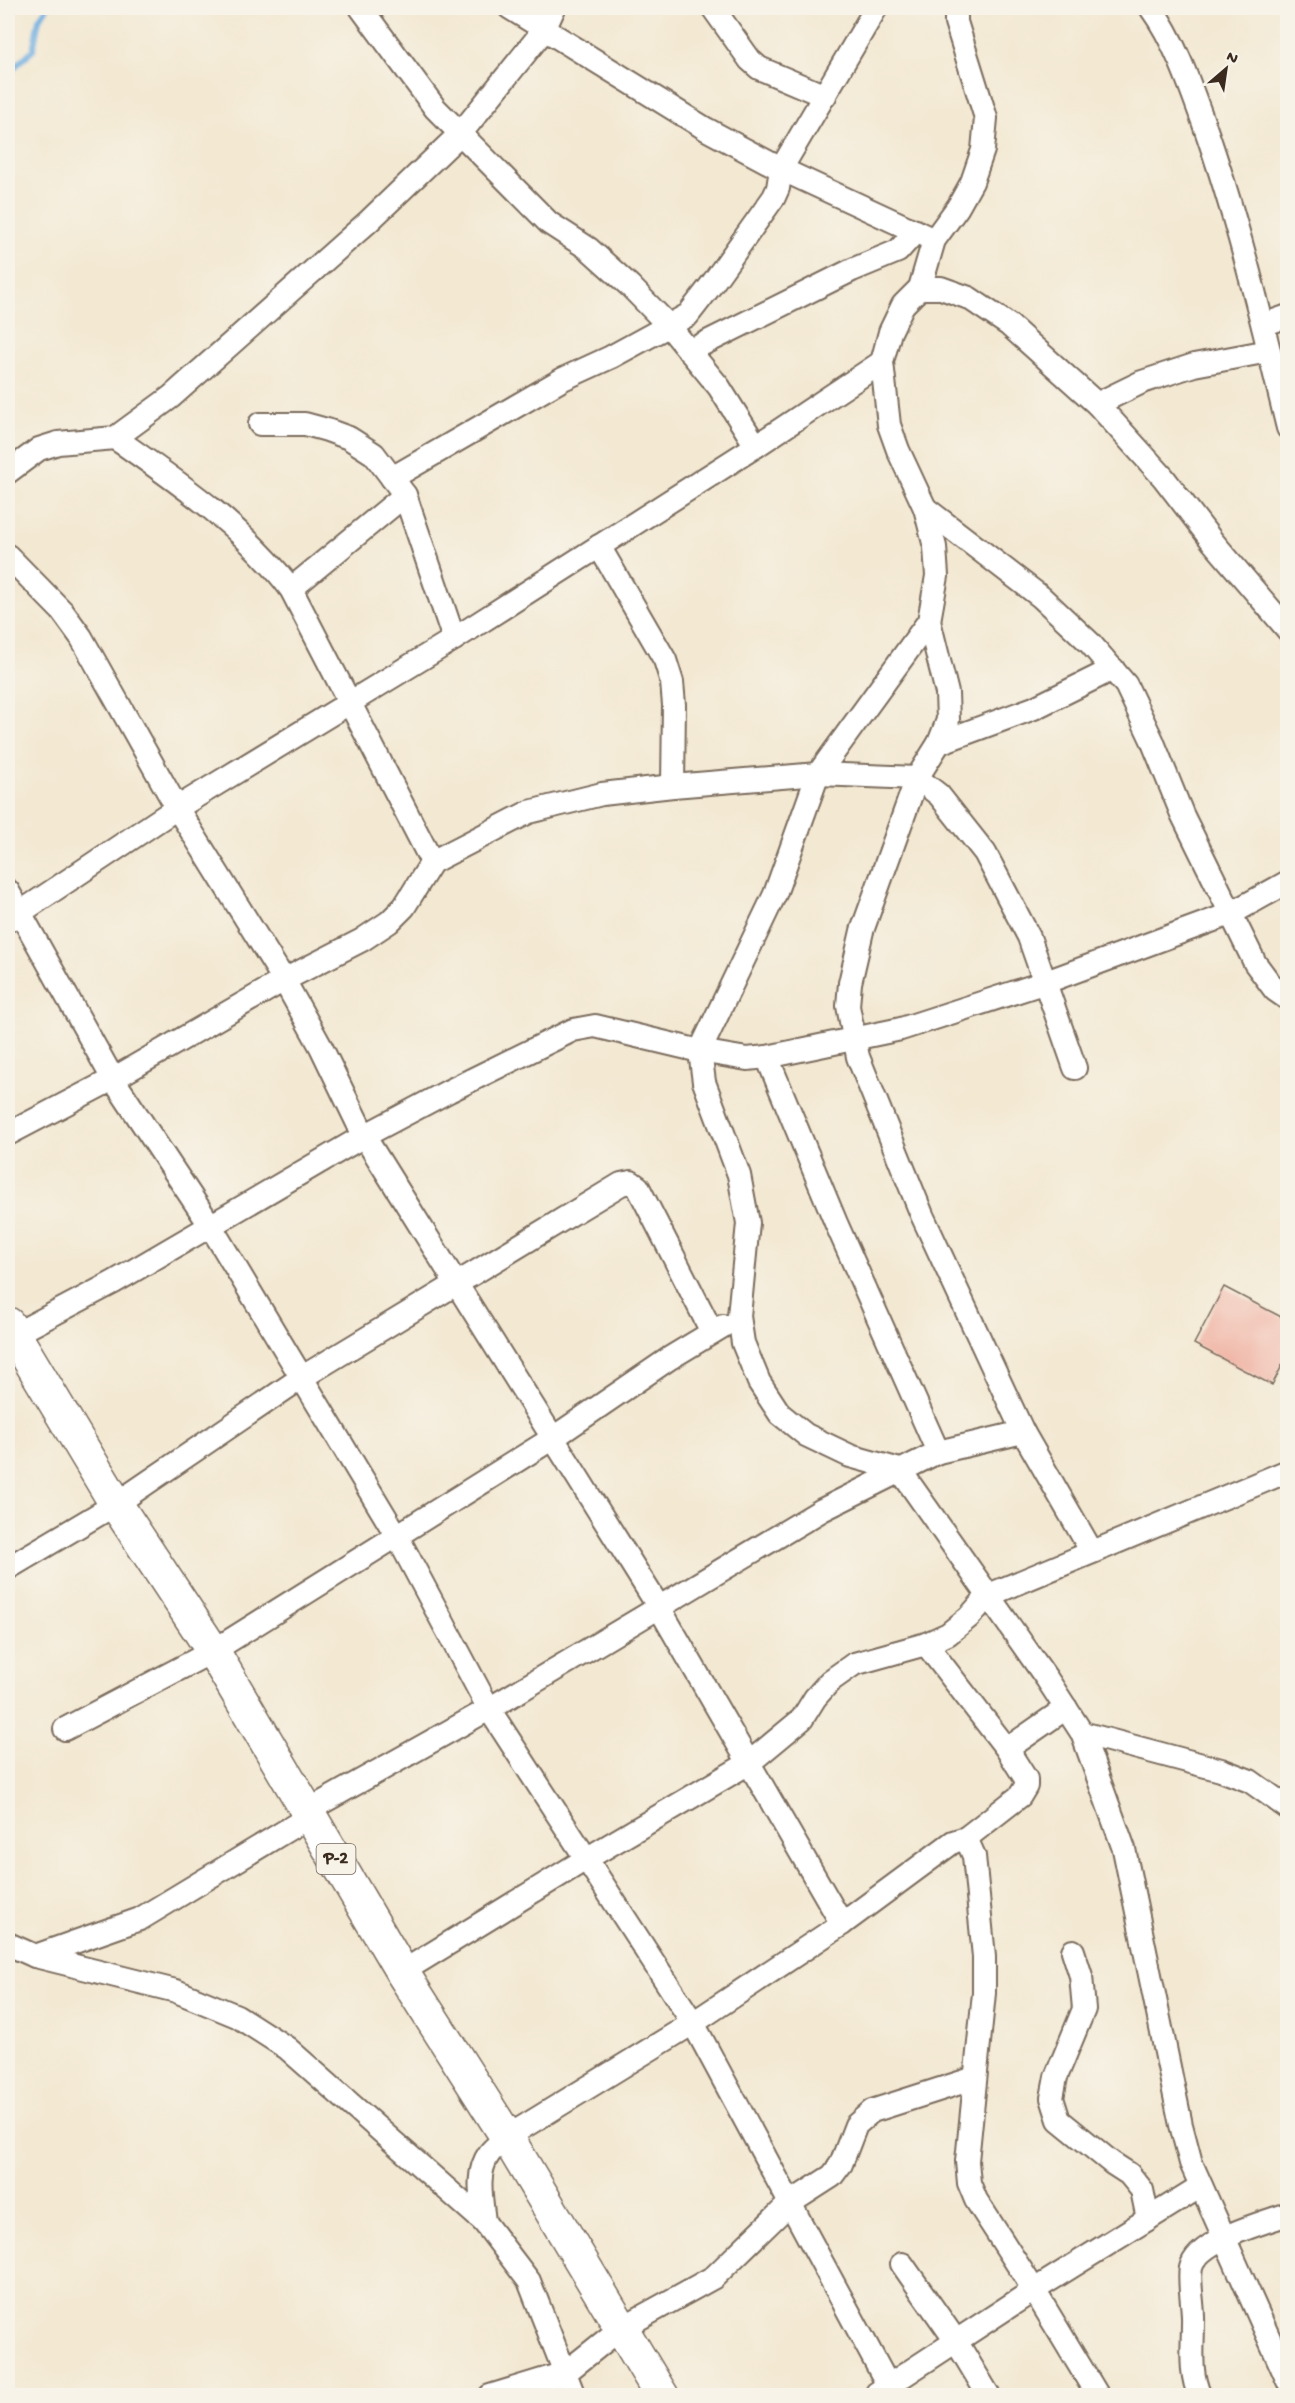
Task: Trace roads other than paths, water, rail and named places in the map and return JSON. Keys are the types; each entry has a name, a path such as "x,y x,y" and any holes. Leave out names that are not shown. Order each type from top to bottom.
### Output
{"highway":[{"name":"P-2","path":"10,1332 116,1504 213,1652 402,1972 507,2137 620,2330 662,2396"}],"street":[{"path":"361,8 435,108 549,224 589,249 669,326 719,387 756,446"},
{"path":"510,8 627,78 706,129 781,169 925,235"},
{"path":"8,472 39,449 58,443 115,438 171,397 369,221 461,133 544,30 554,8"},
{"path":"713,8 750,60 759,68 825,96"},
{"path":"291,589 399,486 563,379 611,357 688,315 774,197 781,169 876,8"},
{"path":"689,351 852,270 898,251 925,235 958,207 972,182 983,150 986,118 956,22 956,8"},
{"path":"1151,8 1161,23 1195,99 1216,159 1263,325 1287,428"},
{"path":"925,235 920,288 903,305 890,332 882,362 889,425 925,508 935,547 937,576 929,621 947,693 948,720 939,743 917,778 862,931 849,983 848,1006 858,1057 922,1215 1023,1432 1092,1552"},
{"path":"920,288 941,288 969,298 1010,325 1097,404 1162,477 1287,630"},
{"path":"1263,325 1287,316"},
{"path":"1097,404 1142,382 1194,365 1269,351"},
{"path":"14,917 177,808 454,639 756,446 882,362"},
{"path":"260,424 305,424 349,438 374,454 399,486 454,639"},
{"path":"115,438 205,502 271,562 291,589 432,862"},
{"path":"925,508 1041,597 1090,642 1126,685 1152,740 1182,814 1255,963 1275,990 1287,999"},
{"path":"599,546 665,660 672,682 673,786"},
{"path":"8,556 62,611 81,637 177,808 284,980 321,1047 363,1136 660,1609 842,1924"},
{"path":"929,621 818,774 775,894 700,1051 704,1082 739,1175 748,1223 740,1316 743,1343 755,1372 780,1414 806,1435 850,1456 900,1470 989,1595 1082,1733 1124,1849 1181,2125 1191,2163 1287,2381"},
{"path":"939,743 1034,708 1113,669"},
{"path":"8,1134 113,1079 284,980 363,940 389,922 404,907 432,862 529,812 602,794 818,774 917,778 939,795 985,853 1029,937 1076,1068"},
{"path":"10,1332 114,1282 363,1136 573,1030 595,1026 700,1051 747,1059 767,1057 901,1029 1046,982 1230,914 1287,882"},
{"path":"8,891 14,917 113,1079 210,1225 397,1536 489,1709 693,2023 790,2203 883,2392 1034,2290 1201,2186"},
{"path":"767,1057 836,1223 938,1452"},
{"path":"8,1568 116,1504 301,1378 621,1184 632,1182 638,1187 712,1332"},
{"path":"65,1729 213,1652 553,1438 670,1358 740,1316"},
{"path":"35,1956 140,1919 297,1824 307,1811 489,1709 660,1609 822,1510 938,1452 1023,1432"},
{"path":"402,1972 586,1859 749,1763 802,1719 815,1698 830,1681 855,1664 926,1644 948,1634 969,1617 989,1595 1092,1552 1285,1478"},
{"path":"484,2222 480,2187 482,2169 489,2154 507,2137 693,2023 842,1924 953,1842 966,1838 1020,1796 1026,1786 1026,1779 1007,1749 926,1644"},
{"path":"1007,1749 1066,1708"},
{"path":"1082,1733 1221,1770 1250,1781 1287,1808"},
{"path":"966,1838 974,1856 984,1958 984,1993 967,2161 969,2183 976,2200 1098,2396"},
{"path":"8,1944 35,1956 176,1990 237,2016 287,2048 484,2222 529,2281 574,2396"},
{"path":"1073,1951 1081,1976 1084,2009 1056,2077 1052,2097 1059,2120 1129,2174 1142,2190 1148,2219"},
{"path":"490,2396 565,2373 620,2330 714,2277 790,2203 832,2176 841,2164 856,2125 872,2111 975,2078"},
{"path":"1200,2396 1192,2368 1194,2305 1190,2271 1193,2260 1223,2238 1287,2214"},
{"path":"902,2264 956,2341 989,2396"}],"waterway":[{"path":"8,73 33,50 39,19 47,8"}]}
